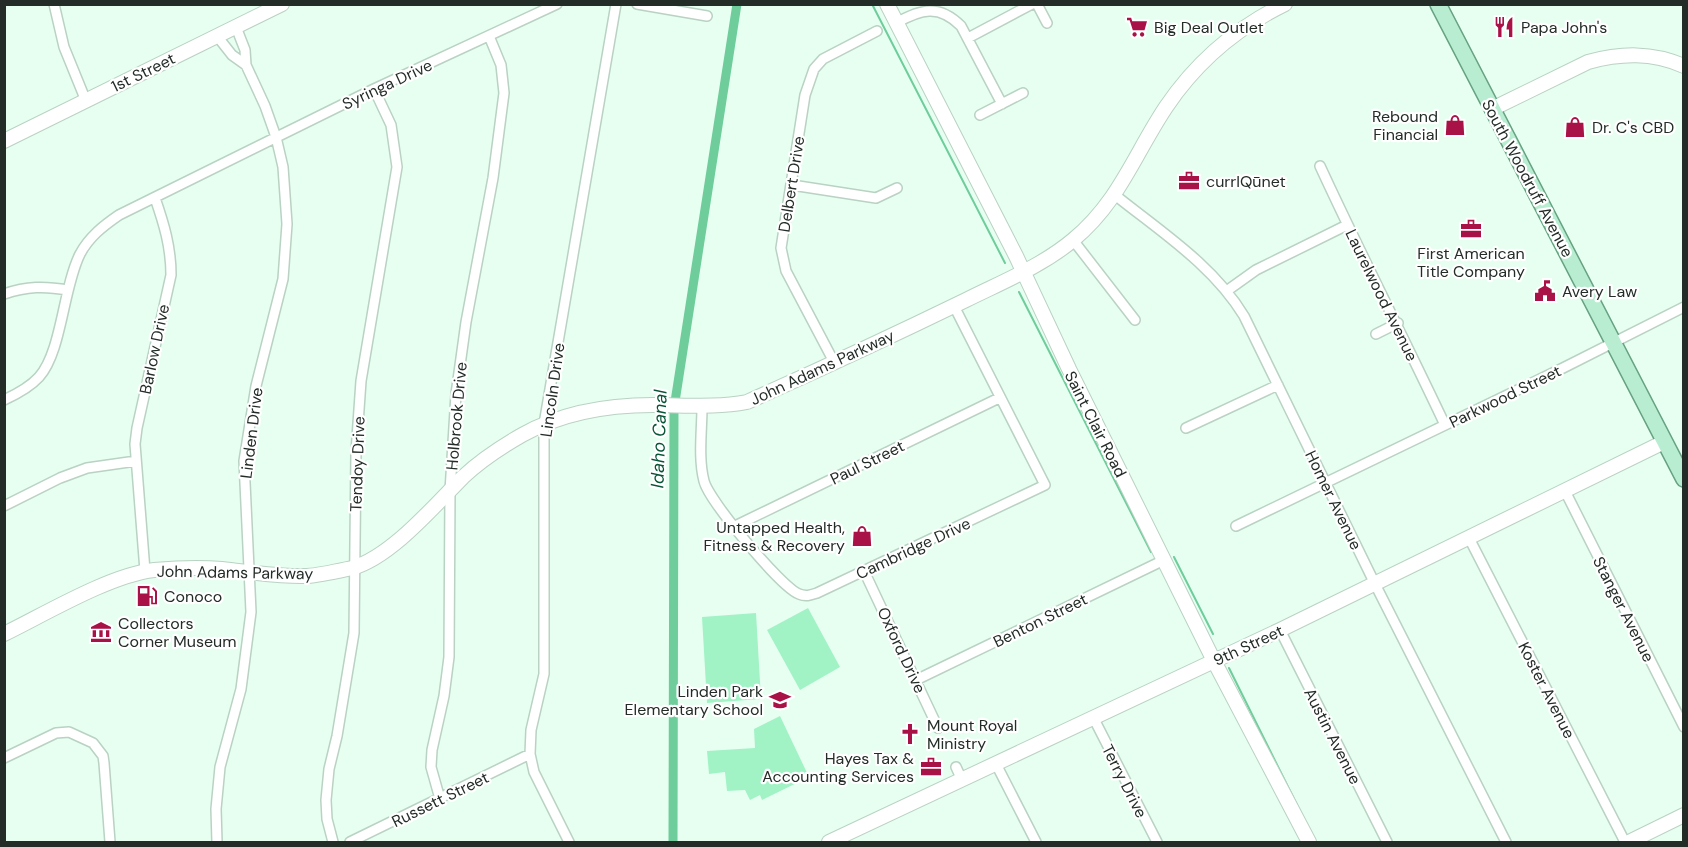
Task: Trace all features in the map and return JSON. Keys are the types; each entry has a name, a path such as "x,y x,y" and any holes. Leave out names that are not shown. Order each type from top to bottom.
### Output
{"main road":[{"name":"South Woodruff Avenue","path":"1438,4 1683,479"}],"street":[{"path":"54,4 64,47 86,101"},
{"name":"1st Street","path":"4,141 282,4"},
{"name":"Syringa Drive","path":"155,198 374,89 557,4"},
{"name":"Lincoln Drive","path":"569,843 534,772 530,754 531,730 544,674 544,424 616,4"},
{"path":"637,4 707,16"},
{"name":"Saint Clair Road","path":"887,4 1214,661 1309,843"},
{"path":"968,38 1032,4"},
{"path":"1037,4 1047,23"},
{"name":"John Adams Parkway","path":"4,634 78,597 145,571 199,568 309,576 354,567 386,550 405,535 465,475 495,452 544,424 606,408 662,405 728,406 747,402 954,306 1022,272 1074,240 1098,217 1115,195 1165,108 1197,67 1233,34 1285,4"},
{"path":"896,23 921,12 941,12 953,17 962,26 1002,104"},
{"name":"Linden Drive","path":"217,843 216,809 220,767 237,705 245,664 250,612 244,461 256,386 283,279 287,224 283,167 276,137 246,65 245,50 236,27"},
{"name":"Delbert Drive","path":"834,362 786,271 781,248 805,95 814,69 824,59 877,31"},
{"name":"Linden Drive","path":"217,36 232,55 246,65"},
{"name":"Holbrook Drive","path":"440,799 431,767 449,657 450,491 456,394 466,322 493,178 504,93 501,65 489,36"},
{"path":"1492,109 1588,62 1605,57 1631,54 1659,58 1683,66"},
{"name":"Tendoy Drive","path":"333,843 327,819 328,781 354,633 356,452 361,381 397,167 391,125 374,89"},
{"path":"980,115 1023,93"},
{"name":"Laurelwood Avenue","path":"1320,166 1347,225 1398,323 1445,425"},
{"path":"792,185 876,198 897,188"},
{"name":"Homer Avenue","path":"1115,195 1189,254 1228,290 1244,316 1375,584 1506,843"},
{"path":"4,400 40,376 50,359 68,290 79,256 88,241 118,215 155,198"},
{"name":"Barlow Drive","path":"145,571 136,460 137,428 171,275 169,243 155,198"},
{"path":"1228,290 1256,270 1347,225"},
{"path":"1074,240 1136,320"},
{"path":"4,294 22,288 68,290"},
{"name":"Cambridge Drive","path":"702,407 705,483 735,526 784,583 799,594 806,596 817,592 1045,485 954,306"},
{"name":"Parkwood Street","path":"1236,526 1683,307"},
{"path":"1376,334 1398,323"},
{"path":"1186,428 1278,385"},
{"name":"Paul Street","path":"735,526 999,398"},
{"name":"9th Street","path":"829,843 959,773 996,764 1094,719 1664,442"},
{"path":"4,506 60,478 87,468 136,460"},
{"name":"Stanger Avenue","path":"1565,491 1683,727"},
{"name":"Koster Avenue","path":"1469,538 1627,843"},
{"name":"Benton Street","path":"916,680 1164,560"},
{"name":"Oxford Drive","path":"864,571 938,728"},
{"name":"Austin Avenue","path":"1280,630 1386,843"},
{"name":"Terry Drive","path":"1094,719 1157,843"},
{"path":"4,758 56,733 69,732 93,743 103,756 110,843"},
{"name":"Russett Street","path":"350,843 530,754"},
{"path":"996,764 1036,843"},
{"path":"1627,843 1683,815"}],"green space":[{"path":"808,608 840,667 800,690 767,630"},
{"path":"756,613 761,699 707,703 702,617"},
{"path":"780,716 809,777 762,800 760,795 750,800 745,790 727,791 725,772 709,774 707,751 755,748 754,729"}],"waterway":[{"name":"Idaho Canal","path":"673,842 674,408 737,4"},
{"path":"872,4 1005,263"},
{"path":"1019,292 1151,552"},
{"path":"1174,557 1213,634"},
{"path":"1229,668 1301,813"}],"place":[{"name":"Big Deal Outlet","path":"1137,27"},
{"name":"Papa John's","path":"1504,27"},
{"name":"Rebound Financial","path":"1455,125"},
{"name":"Dr. C's CBD","path":"1575,127"},
{"name":"currIQūnet","path":"1189,181"},
{"name":"First American Title Company","path":"1471,229"},
{"name":"Avery Law","path":"1545,291"},
{"name":"Untapped Health, Fitness & Recovery","path":"862,536"},
{"name":"Conoco","path":"147,596"},
{"name":"Collectors Corner Museum","path":"101,632"},
{"name":"Linden Park Elementary School","path":"780,700"},
{"name":"Mount Royal Ministry","path":"910,734"},
{"name":"Hayes Tax & Accounting Services","path":"931,767"}]}
